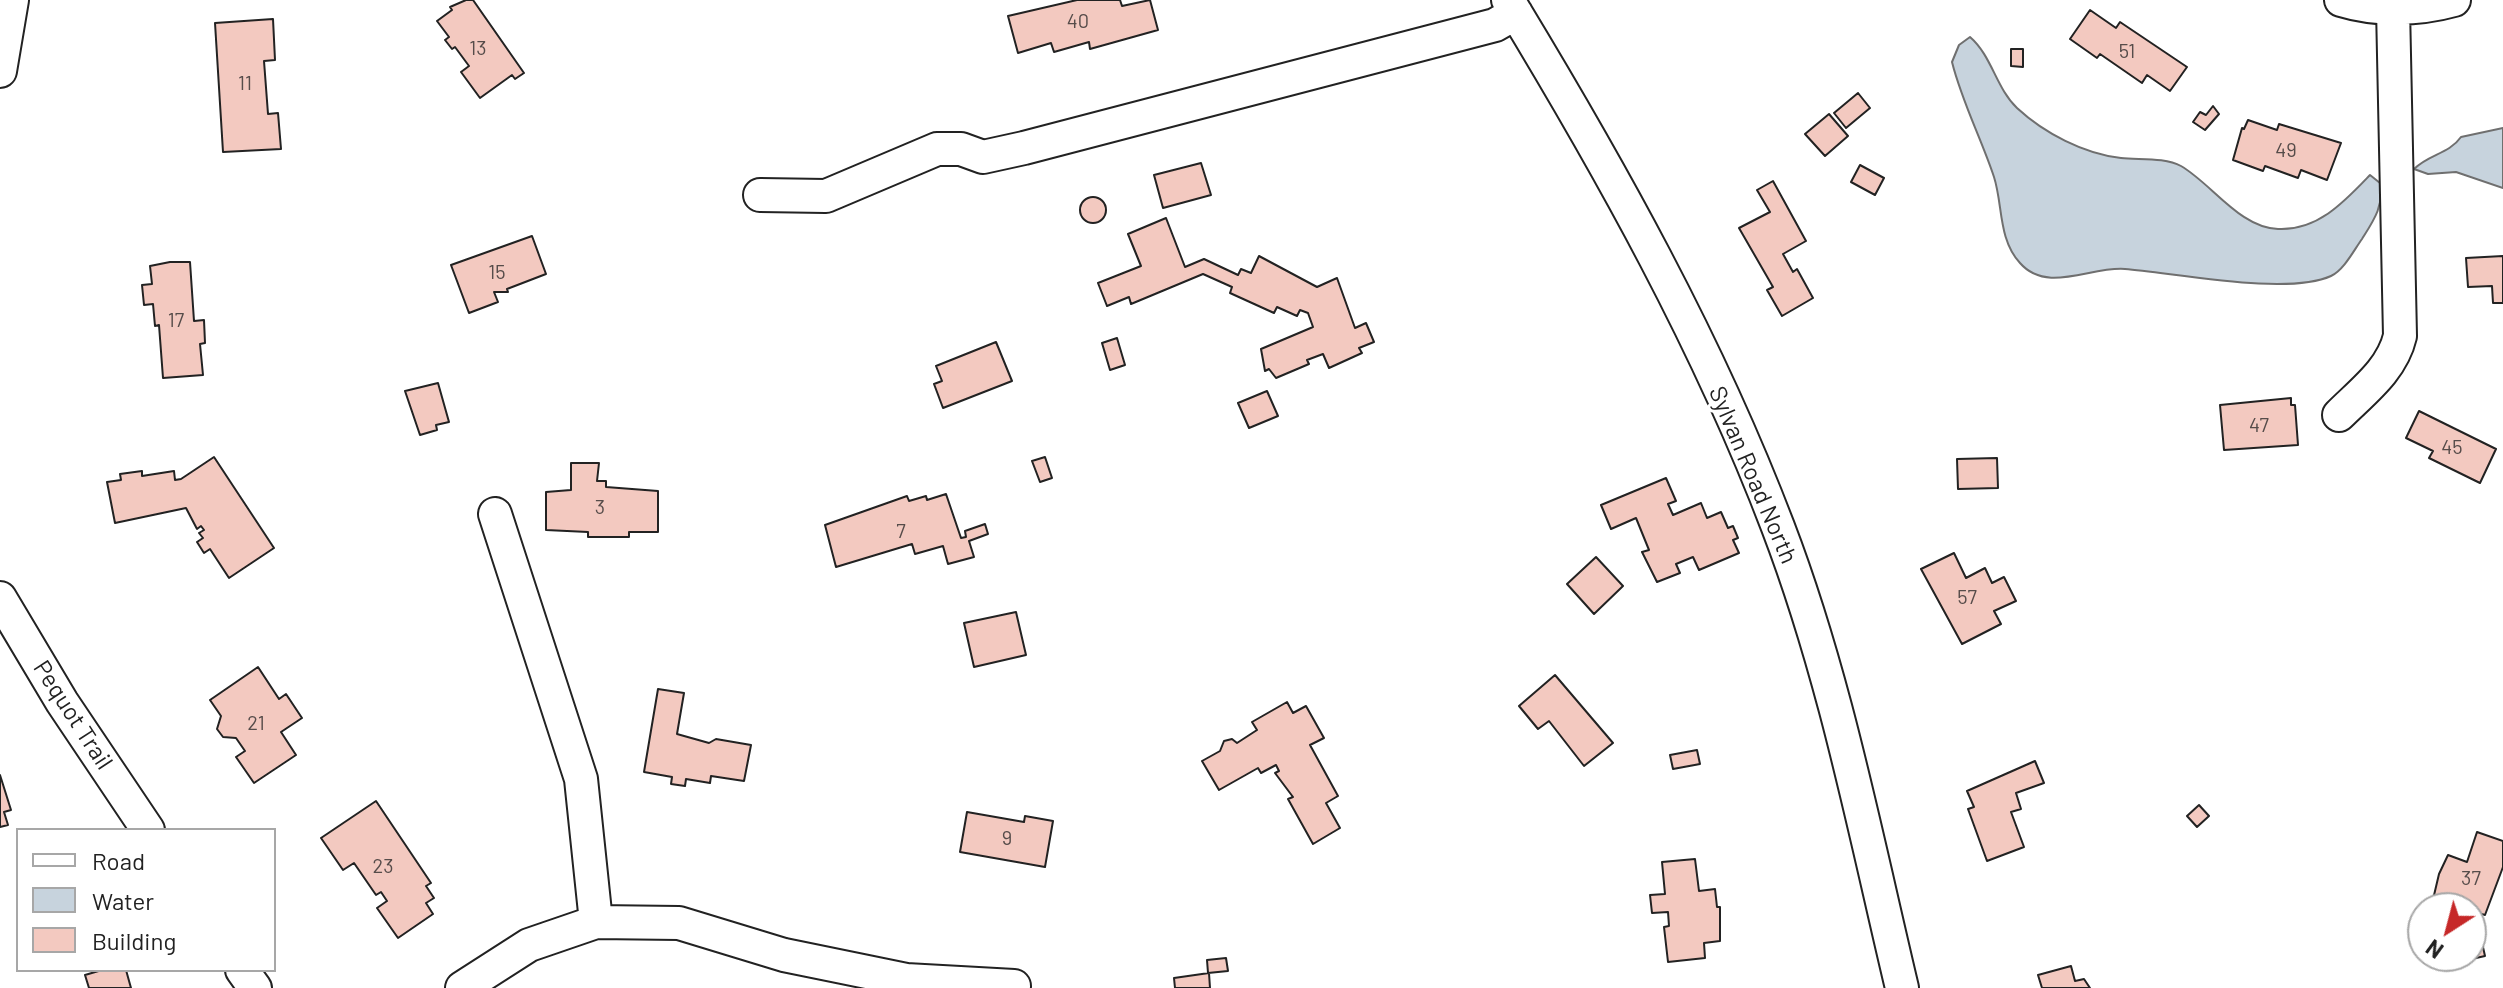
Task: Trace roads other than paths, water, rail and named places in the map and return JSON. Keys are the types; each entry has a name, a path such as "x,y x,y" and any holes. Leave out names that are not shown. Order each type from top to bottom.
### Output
{"street":[{"path":"0,71 12,0"},
{"path":"2341,0 2393,8 2423,7 2454,0"},
{"path":"760,195 826,196 937,149 961,149 983,157 1024,148 1495,25 1512,6"},
{"name":"Sylvan Road North","path":"1512,6 1606,167 1756,473 1797,583 1835,706 1902,988"},
{"path":"2339,415 2386,368 2395,354 2400,336 2393,8"},
{"path":"495,514 581,779 596,922"},
{"name":"Pequot Trail","path":"0,598 62,702 147,828"},
{"path":"462,988 529,945 596,922 679,923 784,955 906,980 1014,986"}],"water":[{"path":"1970,37 1984,53 2010,100 2039,126 2079,147 2107,156 2175,163 2193,174 2239,213 2264,227 2292,228 2318,220 2370,175 2380,183 2381,199 2377,212 2340,269 2331,276 2312,282 2230,282 2125,269 2056,278 2031,272 2020,263 2008,243 1994,177 1952,62 1959,45"},
{"path":"2503,128 2503,188 2456,172 2428,174 2414,169 2451,147 2461,137"}]}
